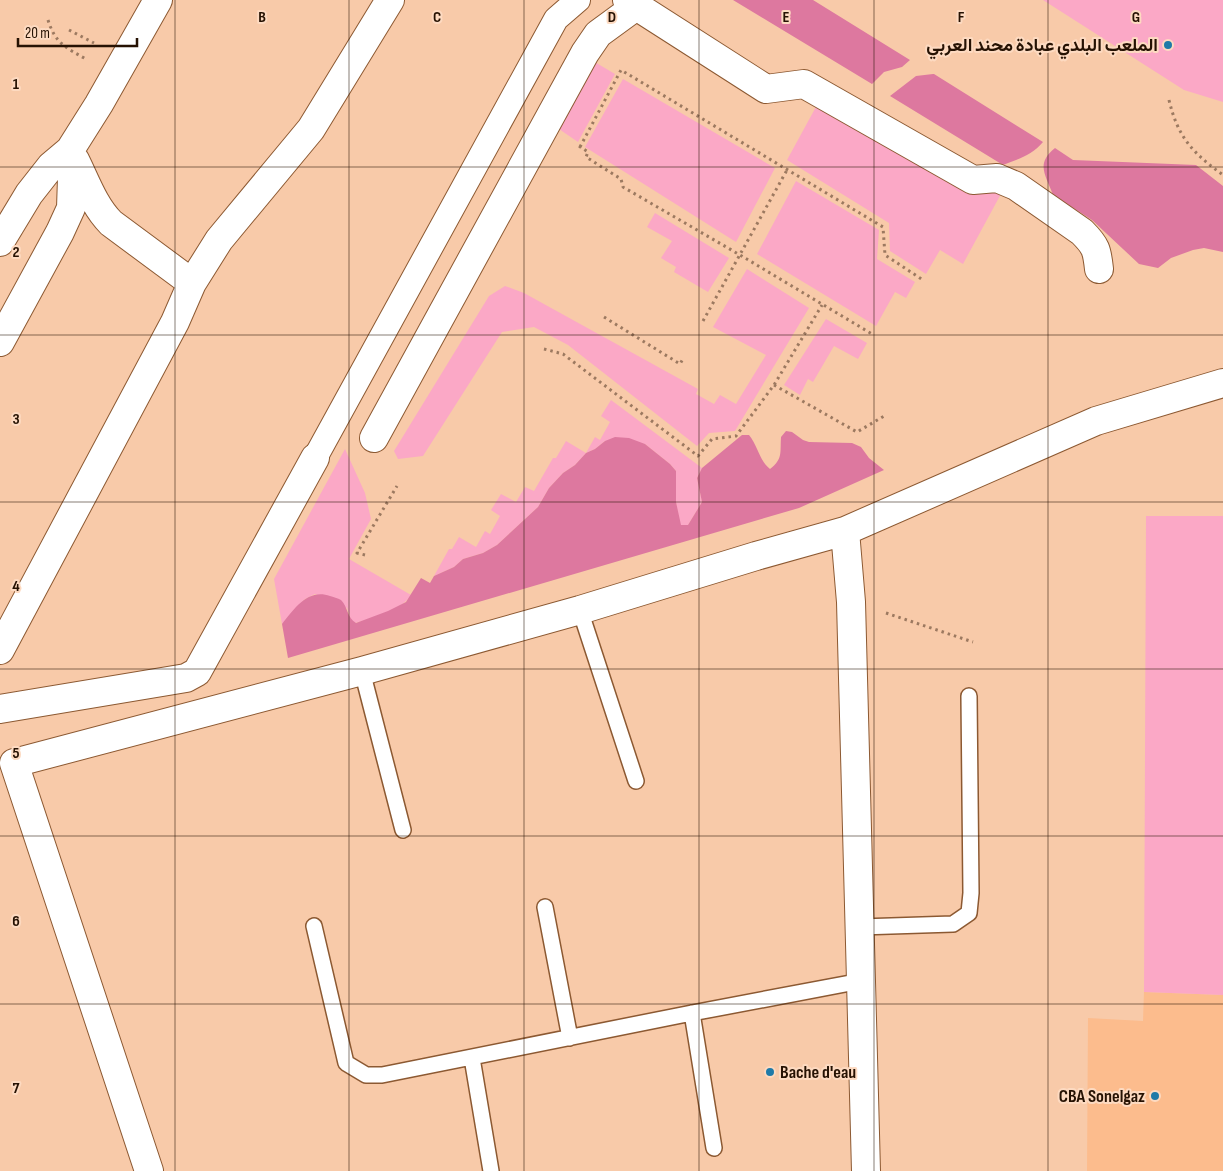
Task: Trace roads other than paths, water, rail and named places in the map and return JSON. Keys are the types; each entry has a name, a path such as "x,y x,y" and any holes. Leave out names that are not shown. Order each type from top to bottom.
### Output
{"street":[{"path":"0,242 29,194 50,166 70,150 99,104 158,0"},
{"path":"0,650 175,322 192,284 219,240 311,129 390,0"},
{"path":"0,709 186,678 197,672 556,19 578,0"},
{"path":"374,438 585,53 598,34 631,3 766,89 804,84 973,180 997,178 1016,186 1082,232 1091,241 1097,252 1099,269"},
{"path":"70,150 103,216 192,284"},
{"path":"0,342 60,232 71,208 72,178 70,150"},
{"path":"150,1171 7,765 362,671 580,610 845,531 1096,422 1223,383"},
{"path":"845,531 852,602 866,1171"}],"lane":[{"path":"580,610 636,781"},
{"path":"362,671 402,830"},
{"path":"860,927 954,924 969,913 972,893 969,696"},
{"path":"545,908 570,1038"},
{"path":"314,926 346,1062 366,1076 382,1076 692,1012 861,981"},
{"path":"692,1012 714,1148"},
{"path":"472,1058 491,1171"}],"place":[{"name":"الملعب البلدي عبادة محند العربي","path":"1168,45"},
{"name":"Bache d'eau","path":"770,1072"},
{"name":"CBA Sonelgaz","path":"1155,1096"}]}
